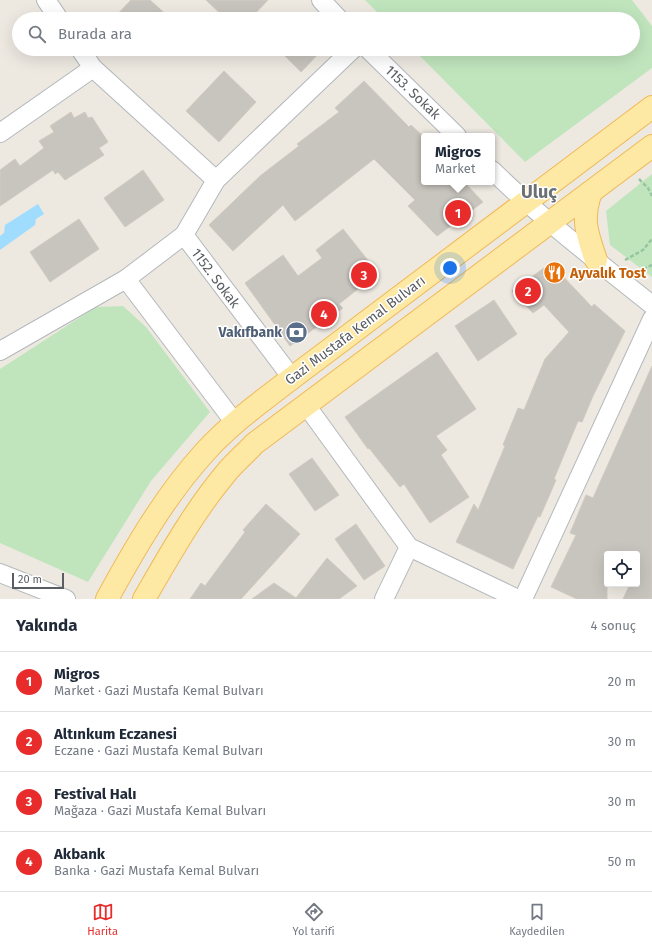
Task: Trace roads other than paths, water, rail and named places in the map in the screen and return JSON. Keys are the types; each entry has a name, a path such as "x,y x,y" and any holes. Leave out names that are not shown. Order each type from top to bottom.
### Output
{"main road":[{"name":"Gazi Mustafa Kemal Bulvarı","path":"107,599 134,551 179,482 205,452 235,423 525,201 652,107"},
{"path":"144,599 204,501 227,472 254,444 652,146"},
{"path":"591,192 586,206 585,218 587,232 596,260"}],"street":[{"path":"46,0 54,12"},
{"path":"321,0 332,12"},
{"path":"85,56 93,68 216,180"},
{"path":"0,351 126,279 184,235 216,180 346,56"},
{"name":"1153. Sokak","path":"375,56 454,133"},
{"path":"0,132 93,68"},
{"path":"495,173 550,223 652,305"},
{"name":"1152. Sokak","path":"184,235 292,378"},
{"path":"126,279 235,423"},
{"path":"523,599 652,319"},
{"path":"306,405 409,547 518,599"},
{"path":"384,599 409,547"},
{"path":"0,573 66,599"}],"water":[{"path":"38,204 44,214 36,219 35,225 0,250 0,236 4,233 5,225"}],"place":[{"name":"Migros","path":"458,213"},
{"name":"Ayvalık Tost","path":"554,273"},
{"name":"Festival Halı","path":"364,275"},
{"name":"Altınkum Eczanesi","path":"528,291"},
{"name":"Akbank","path":"324,314"},
{"name":"Vakıfbank","path":"297,332"}],"district":[{"name":"Uluç","path":"539,192"}]}
